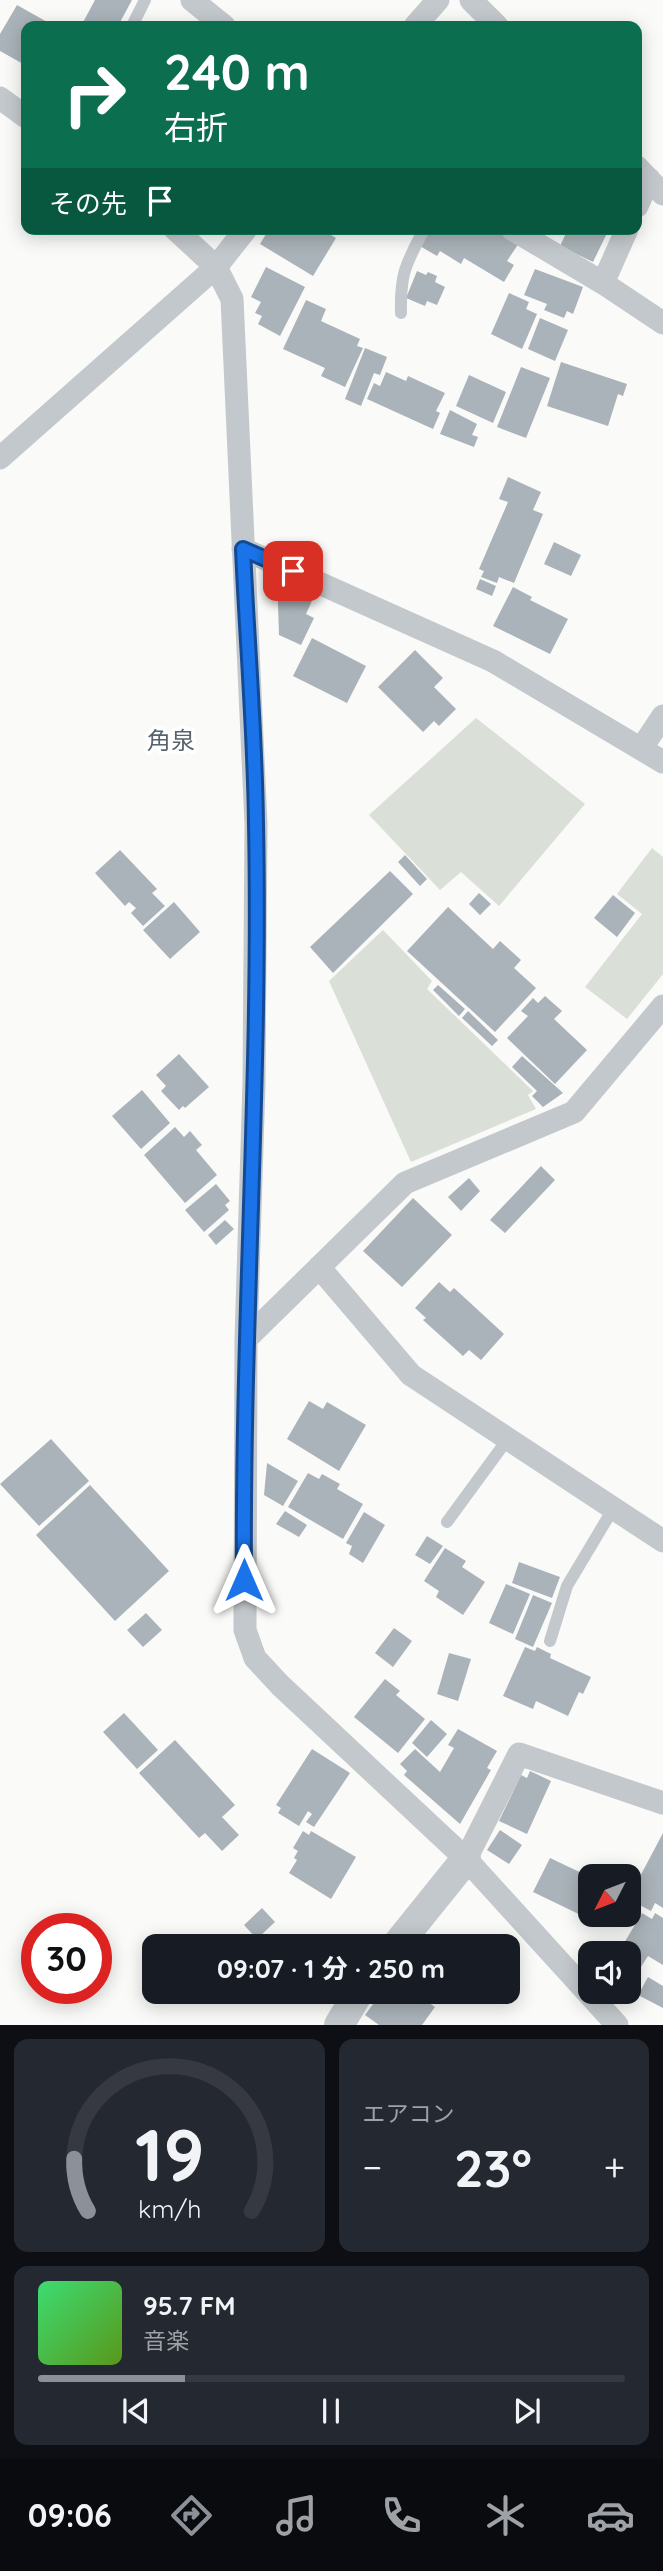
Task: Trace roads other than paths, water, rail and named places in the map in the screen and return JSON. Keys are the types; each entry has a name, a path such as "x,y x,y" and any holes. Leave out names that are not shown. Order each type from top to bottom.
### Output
{"street":[{"path":"192,0 217,21"},
{"path":"419,21 438,0"},
{"path":"471,0 492,21"},
{"path":"0,98 21,113"},
{"path":"642,196 650,180"},
{"path":"181,235 216,267 232,299 256,824 254,1083 246,1339 245,1630 256,1658 280,1685 466,1859 610,2022"},
{"path":"0,458 216,267 241,235"},
{"path":"522,235 603,283 663,323"},
{"path":"603,283 624,235"},
{"path":"243,549 494,661 663,762"},
{"path":"641,749 663,716"},
{"path":"246,1339 405,1183 574,1111 663,1006"},
{"path":"319,1266 411,1375 663,1541"},
{"path":"406,1934 466,1859 519,1754 663,1803"},
{"path":"339,2025 352,2004"}],"lane":[{"path":"134,21 145,0"},
{"path":"401,313 400,285 407,262 421,235"},
{"path":"447,1522 507,1440"},
{"path":"550,1641 567,1586 613,1509"}],"district":[{"name":"角泉","path":"171,741"}]}
